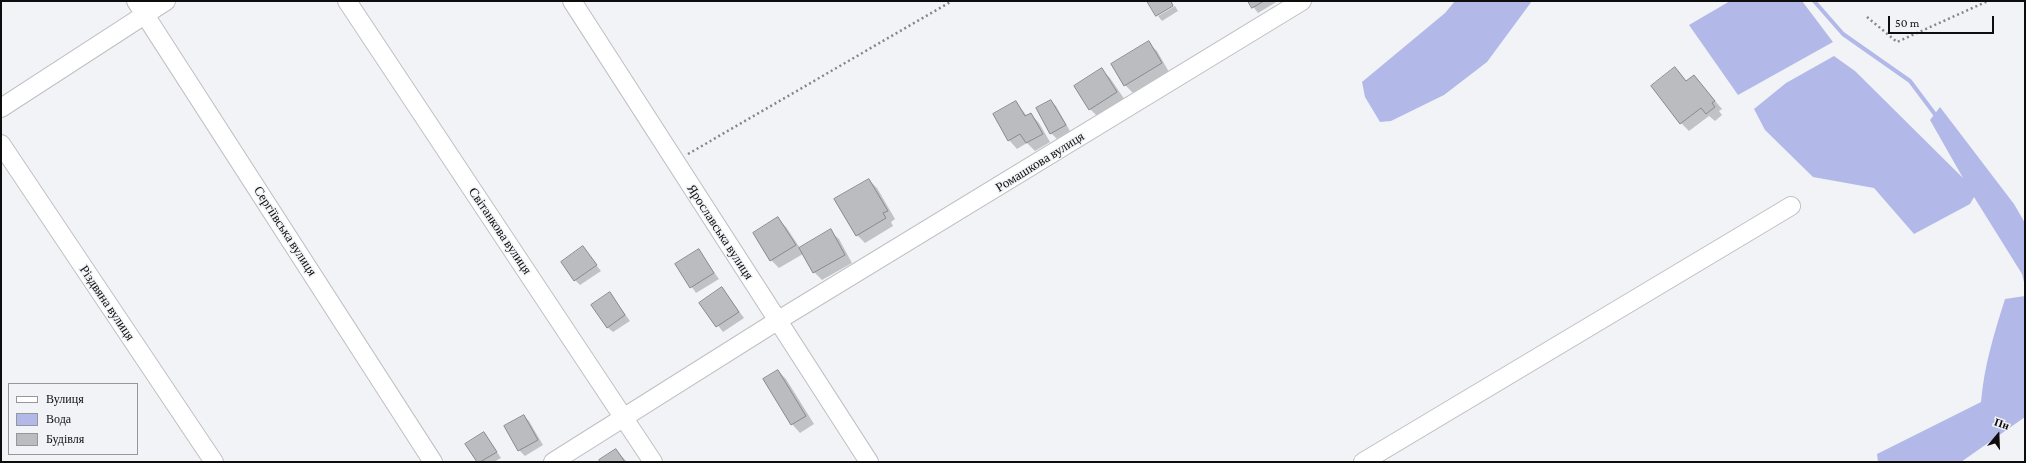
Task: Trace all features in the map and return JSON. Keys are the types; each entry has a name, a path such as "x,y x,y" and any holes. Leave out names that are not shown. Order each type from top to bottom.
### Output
{"street":[{"path":"1,108 140,8 166,1"},
{"name":"Світанкова вулиця","path":"347,1 653,462"},
{"name":"Ромашкова вулиця","path":"553,462 778,322 1302,1"},
{"name":"Ярославська вулиця","path":"579,3 675,161 869,462"},
{"name":"Сергіївська вулиця","path":"140,8 434,462"},
{"name":"Різдвяна вулиця","path":"1,144 214,462"},
{"path":"1363,462 1791,206"}],"path":[{"path":"675,161 952,1"},
{"path":"1867,17 1897,42 1988,1"}],"water":[{"path":"1455,1 1532,1 1487,62 1444,95 1391,121 1380,122 1365,97 1362,82 1445,13"},
{"path":"1730,1 1802,1 1833,42 1738,95 1689,25"},
{"path":"1834,56 1855,71 1963,178 1930,120 1940,107 2014,204 2025,223 2025,286 2022,274 1974,197 1970,204 1914,234 1874,188 1813,177 1765,130 1754,109 1786,83"},
{"path":"2025,296 2025,417 1961,462 1878,462 1877,454 1981,402 1982,389 1993,337 2005,299"}],"building":[{"path":"1147,1 1171,1 1173,6 1156,16"},
{"path":"1248,1 1264,1 1252,8"},
{"path":"1149,41 1162,63 1124,86 1111,64"},
{"path":"1675,67 1686,81 1694,75 1715,101 1712,103 1715,107 1706,114 1701,108 1680,124 1651,86"},
{"path":"1102,68 1117,92 1089,110 1074,86"},
{"path":"1051,100 1066,125 1050,134 1036,108"},
{"path":"1016,101 1025,116 1031,113 1043,134 1026,143 1020,134 1008,141 993,114"},
{"path":"869,179 888,211 883,213 886,218 856,236 834,199"},
{"path":"778,217 796,245 770,261 753,233"},
{"path":"831,229 845,255 813,273 799,248"},
{"path":"583,246 597,265 574,281 561,262"},
{"path":"699,249 714,273 690,288 675,264"},
{"path":"722,287 739,312 716,327 699,303"},
{"path":"610,292 625,315 607,328 591,305"},
{"path":"778,370 806,416 791,425 763,379"},
{"path":"524,415 538,440 518,451 504,426"},
{"path":"484,432 497,452 480,462 477,462 465,444"},
{"path":"616,449 625,462 600,462 599,460"}],"waterway":[{"path":"1814,1 1843,34 1910,81 1937,117"}]}
